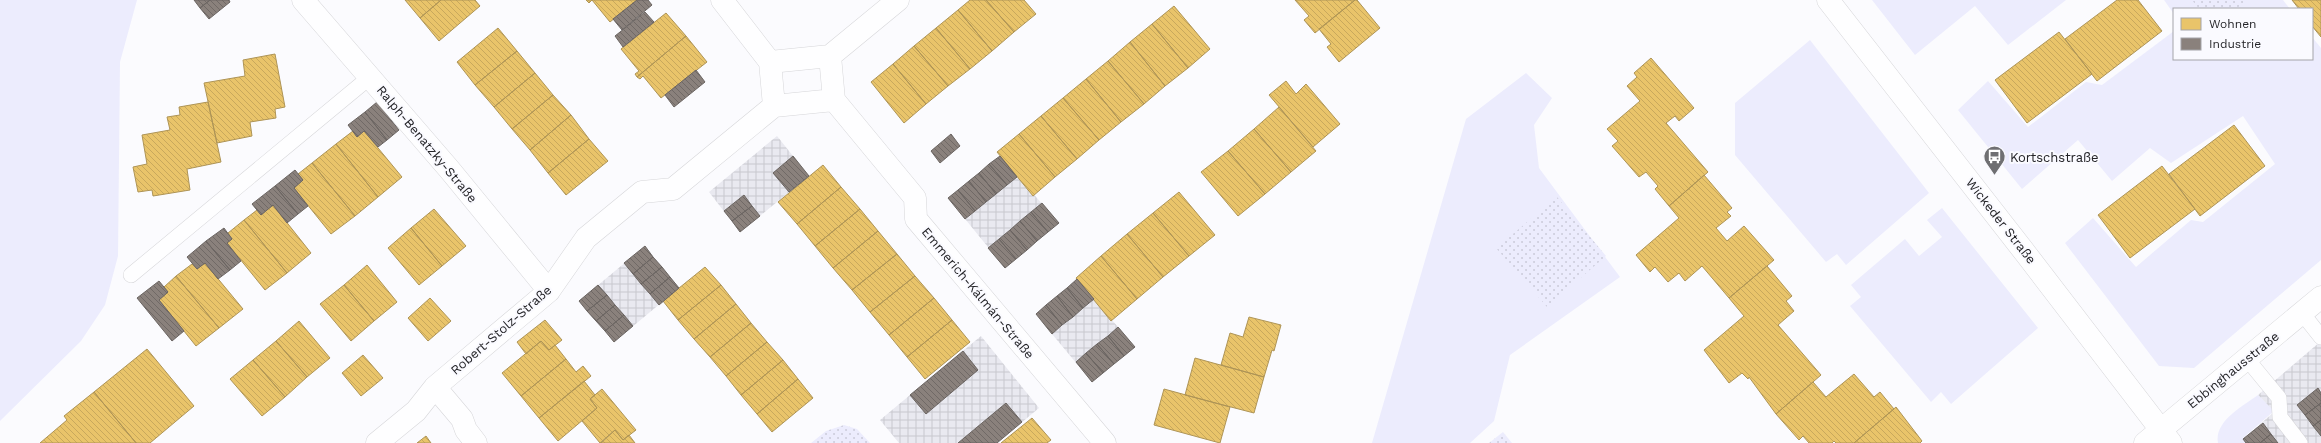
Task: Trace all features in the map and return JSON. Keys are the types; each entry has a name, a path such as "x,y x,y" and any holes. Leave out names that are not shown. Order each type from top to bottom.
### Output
{"street":[{"name":"Ralph-Benatzky-Straße","path":"303,0 449,169 549,291"},
{"path":"722,0 770,62 774,106 834,100 830,56"},
{"path":"770,62 830,56 898,0"},
{"name":"Wickeder Straße","path":"1828,0 2026,254 2159,438"},
{"name":"Emmerich-Kálmán-Straße","path":"834,100 915,198 916,219 1105,443"},
{"name":"Robert-Stolz-Straße","path":"377,443 416,411 435,387 549,291 586,238 642,192 672,189 774,106"},
{"name":"Ebbinghausstraße","path":"2159,438 2246,359 2321,297"},
{"path":"435,387 462,419 466,430 476,443"}],"lane":[{"path":"131,275 370,77"},
{"path":"2302,314 2321,337"},
{"path":"2246,359 2279,398 2280,417 2300,443"}],"shaded area":[{"path":"0,0 137,0 120,62 118,256 105,305 81,341 0,421"},
{"path":"1872,0 2066,0 2008,45 1975,6 1915,55"},
{"path":"2164,0 2283,0 2289,8 2173,8 2173,13"},
{"path":"2192,0 2247,0 2237,8 2198,8"},
{"path":"2173,32 2173,60 2313,60 2313,38 2321,48 2321,260 2194,368 2159,366 2065,243 2093,218 2136,267 2191,220 2203,222 2275,164 2243,116 2171,163 2150,148 2112,181 2078,140 2022,189 1958,110 1988,81 2028,127 2086,82 2102,85"},
{"path":"1810,40 1929,193 1846,265 1837,254 1826,262 1735,155 1735,103"},
{"path":"1526,73 1552,98 1534,125 1539,168 1620,277 1510,355 1494,421 1470,443 1372,443 1466,119"},
{"path":"777,136 809,176 740,232 709,192"},
{"path":"1000,156 1059,223 1005,268 948,198"},
{"path":"1557,197 1606,256 1547,307 1496,248"},
{"path":"1942,208 2038,328 1951,404 1941,392 1931,402 1850,306 1861,297 1851,285 1905,239 1919,256 1942,237 1927,220"},
{"path":"645,246 679,288 614,342 579,301"},
{"path":"1077,279 1135,347 1092,382 1052,334 1046,305"},
{"path":"981,336 1039,408 997,443 899,443 880,420"},
{"path":"2321,341 2321,443 2246,443 2243,439 2274,412 2258,395"},
{"path":"2258,395 2274,411 2243,438 2246,443 2218,443 2220,428 2225,421 2238,409"},
{"path":"844,425 857,429 870,443 811,443 826,431"},
{"path":"1503,432 1512,443 1489,443"}],"building: Wohnen":[{"path":"405,0 441,0 420,18"},
{"path":"441,0 475,0 480,6 439,41 420,18"},
{"path":"592,0 637,0 610,22"},
{"path":"970,0 986,0 1014,32 992,51 958,10"},
{"path":"986,0 1024,0 1036,14 1014,32"},
{"path":"1295,0 1355,0 1315,33 1304,20 1309,16"},
{"path":"1355,0 1357,0 1380,28 1339,62 1327,47 1331,44 1319,29"},
{"path":"2117,0 2138,0 2162,31 2097,81 2065,39"},
{"path":"2292,0 2321,0 2321,37 2313,27 2313,8 2298,8"},
{"path":"1174,6 1210,49 1188,68 1152,24"},
{"path":"958,10 992,51 970,69 936,28"},
{"path":"666,13 686,36 637,77 635,74 639,71 621,49"},
{"path":"1152,24 1188,68 1165,86 1130,42"},
{"path":"498,28 517,51 475,85 457,62"},
{"path":"936,28 970,69 948,86 914,46"},
{"path":"2059,32 2092,74 2027,123 1995,80"},
{"path":"686,36 707,62 661,98 643,76 640,79 637,77"},
{"path":"1130,42 1165,86 1144,104 1108,61"},
{"path":"914,46 948,86 926,104 893,64"},
{"path":"517,51 535,73 494,107 475,85"},
{"path":"275,54 285,107 275,109 276,118 250,122 252,136 217,143 204,83 245,76 243,60"},
{"path":"1651,58 1694,108 1679,121 1675,116 1666,123 1708,172 1669,206 1655,189 1658,186 1646,172 1639,177 1612,146 1618,141 1607,129 1640,101 1627,86 1637,77 1634,73"},
{"path":"1108,61 1144,104 1121,122 1086,79"},
{"path":"893,64 926,104 904,123 871,82"},
{"path":"535,73 553,95 512,129 494,107"},
{"path":"1086,79 1121,122 1099,140 1063,98"},
{"path":"1286,81 1296,94 1306,84 1340,124 1313,147 1269,95"},
{"path":"553,95 571,115 530,150 512,129"},
{"path":"1063,98 1099,140 1077,159 1041,116"},
{"path":"208,102 221,162 187,169 190,190 153,196 152,190 138,192 133,167 147,164 142,135 170,130 167,117 180,115 179,107"},
{"path":"1279,107 1316,151 1291,172 1254,129"},
{"path":"571,115 589,139 548,173 530,150"},
{"path":"1041,116 1077,159 1055,177 1019,134"},
{"path":"2234,125 2265,166 2200,216 2169,174"},
{"path":"1254,129 1291,172 1265,194 1228,151"},
{"path":"353,131 357,137 364,131 402,177 378,197 336,144"},
{"path":"1019,134 1055,177 1033,196 997,152"},
{"path":"589,139 608,161 566,195 548,173"},
{"path":"336,144 378,197 355,216 312,163"},
{"path":"1228,151 1265,194 1238,216 1201,172"},
{"path":"312,163 355,216 331,234 294,188 303,180 298,174"},
{"path":"823,165 841,187 797,224 778,202"},
{"path":"2162,166 2195,209 2130,258 2098,215"},
{"path":"1704,175 1732,208 1727,212 1731,216 1716,228 1727,241 1744,226 1774,260 1729,298 1702,266 1685,281 1679,273 1668,282 1655,267 1650,272 1636,255 1679,218 1669,206"},
{"path":"841,187 860,209 815,246 797,224"},
{"path":"1179,192 1215,235 1189,256 1153,213"},
{"path":"273,205 311,253 287,273 244,220 257,210 261,215"},
{"path":"434,209 466,246 442,266 411,228"},
{"path":"860,209 878,231 833,268 815,246"},
{"path":"1153,213 1189,256 1163,277 1127,234"},
{"path":"244,220 287,273 265,290 227,243 232,239 228,233"},
{"path":"411,228 442,266 419,285 388,248"},
{"path":"878,231 897,254 852,290 833,268"},
{"path":"1127,234 1163,277 1137,299 1101,256"},
{"path":"897,254 915,276 870,312 852,290"},
{"path":"1101,256 1137,299 1111,321 1076,278"},
{"path":"205,263 243,309 219,328 176,276 192,264 197,269"},
{"path":"367,265 397,302 374,321 344,285"},
{"path":"1767,266 1792,296 1786,301 1794,311 1778,325 1821,375 1776,414 1749,377 1748,379 1742,373 1729,383 1704,350 1744,316 1729,298"},
{"path":"705,267 721,285 678,320 663,301"},
{"path":"176,276 219,328 196,346 159,300 168,292 164,287"},
{"path":"915,276 934,298 889,335 870,312"},
{"path":"344,285 374,321 351,341 320,304"},
{"path":"721,285 736,304 694,339 678,320"},
{"path":"430,298 451,321 428,341 408,318"},
{"path":"934,298 952,320 907,357 889,335"},
{"path":"736,304 751,323 710,357 694,339"},
{"path":"1249,317 1281,325 1274,351 1272,350 1264,377 1221,365 1230,333 1243,337"},
{"path":"545,320 562,340 549,350 541,341 526,354 517,342"},
{"path":"952,320 970,342 925,379 907,357"},
{"path":"299,321 330,358 307,377 276,341"},
{"path":"751,323 767,342 726,376 710,357"},
{"path":"276,341 307,377 285,397 253,360"},
{"path":"541,341 549,350 555,345 566,359 521,396 502,373"},
{"path":"767,342 783,360 741,395 726,376"},
{"path":"147,349 194,406 150,443 136,443 94,392"},
{"path":"363,355 383,378 361,396 342,373"},
{"path":"1195,358 1264,377 1254,413 1185,395"},
{"path":"566,359 576,372 583,366 591,376 539,418 521,396"},
{"path":"253,360 285,397 262,416 230,379"},
{"path":"783,360 798,379 757,414 741,395"},
{"path":"1854,374 1874,397 1880,392 1894,409 1854,443 1836,443 1834,441 1832,443 1809,443 1803,436 1799,440 1776,414 1813,382 1826,397"},
{"path":"798,379 813,398 772,432 757,414"},
{"path":"584,381 595,395 590,399 597,408 558,441 539,418"},
{"path":"602,389 636,430 623,440 615,430 600,443 582,421 597,408 590,399"},
{"path":"1164,389 1230,407 1220,443 1154,425"},
{"path":"94,392 136,443 40,443 67,420 64,416"},
{"path":"1896,407 1922,441 1920,443 1854,443"},
{"path":"1032,418 1051,440 1047,443 1001,443"},
{"path":"615,430 623,440 629,435 635,443 601,443"},
{"path":"426,436 431,443 417,443"}],"building: Industrie":[{"path":"194,0 210,0 200,8"},
{"path":"210,0 229,0 230,2 209,19 200,8"},
{"path":"637,0 648,0 652,5 622,30 613,19"},
{"path":"645,12 654,22 623,47 615,36"},
{"path":"696,70 705,82 674,107 665,95"},
{"path":"377,102 399,130 387,140 365,112"},
{"path":"365,112 387,140 378,147 364,131 357,137 348,125"},
{"path":"951,134 960,146 940,163 931,151"},
{"path":"793,156 809,176 789,192 773,173"},
{"path":"1000,156 1017,177 1007,185 989,164"},
{"path":"989,164 1007,185 996,194 979,173"},
{"path":"295,170 303,180 294,188 308,206 298,214 275,186"},
{"path":"979,173 996,194 986,202 969,181"},
{"path":"969,181 986,202 975,211 958,190"},
{"path":"275,186 298,214 287,223 273,205 261,215 252,204"},
{"path":"958,190 975,211 965,219 948,198"},
{"path":"744,195 752,206 732,221 724,211"},
{"path":"1042,203 1059,223 1048,232 1031,212"},
{"path":"752,206 760,216 740,232 732,221"},
{"path":"1031,212 1048,232 1037,241 1020,221"},
{"path":"1020,221 1037,241 1027,250 1010,230"},
{"path":"224,228 232,239 227,243 241,261 230,270 206,241"},
{"path":"1010,230 1027,250 1016,259 999,239"},
{"path":"999,239 1016,259 1005,268 988,248"},
{"path":"206,241 230,270 218,279 205,263 197,269 187,257"},
{"path":"645,246 653,257 633,274 624,263"},
{"path":"653,257 662,267 641,284 633,274"},
{"path":"662,267 670,277 650,294 641,284"},
{"path":"670,277 679,288 659,305 650,294"},
{"path":"1077,279 1094,299 1083,308 1067,288"},
{"path":"159,281 168,292 159,300 184,331 172,341 137,298"},
{"path":"598,285 607,295 587,311 579,301"},
{"path":"1067,288 1083,308 1073,317 1057,296"},
{"path":"607,295 615,305 596,321 587,311"},
{"path":"1057,296 1073,317 1062,325 1046,305"},
{"path":"615,305 624,315 605,331 596,321"},
{"path":"1046,305 1062,325 1052,334 1036,314"},
{"path":"624,315 633,326 614,342 605,331"},
{"path":"1118,327 1135,347 1124,356 1108,336"},
{"path":"1108,336 1124,356 1114,364 1097,344"},
{"path":"1097,344 1114,364 1103,373 1086,353"},
{"path":"963,351 978,370 926,414 910,395"},
{"path":"1086,353 1103,373 1092,382 1076,362"},
{"path":"2318,388 2321,393 2321,403 2305,415 2297,405"},
{"path":"1006,403 1022,422 997,443 958,443"},
{"path":"2321,403 2321,420 2313,426 2305,415"},
{"path":"2321,420 2321,436 2313,426"},
{"path":"2263,423 2271,434 2260,443 2246,443 2243,439"},
{"path":"2271,434 2278,443 2260,443"}],"place":[{"name":"Kortschstraße","path":"1994,176"}]}
